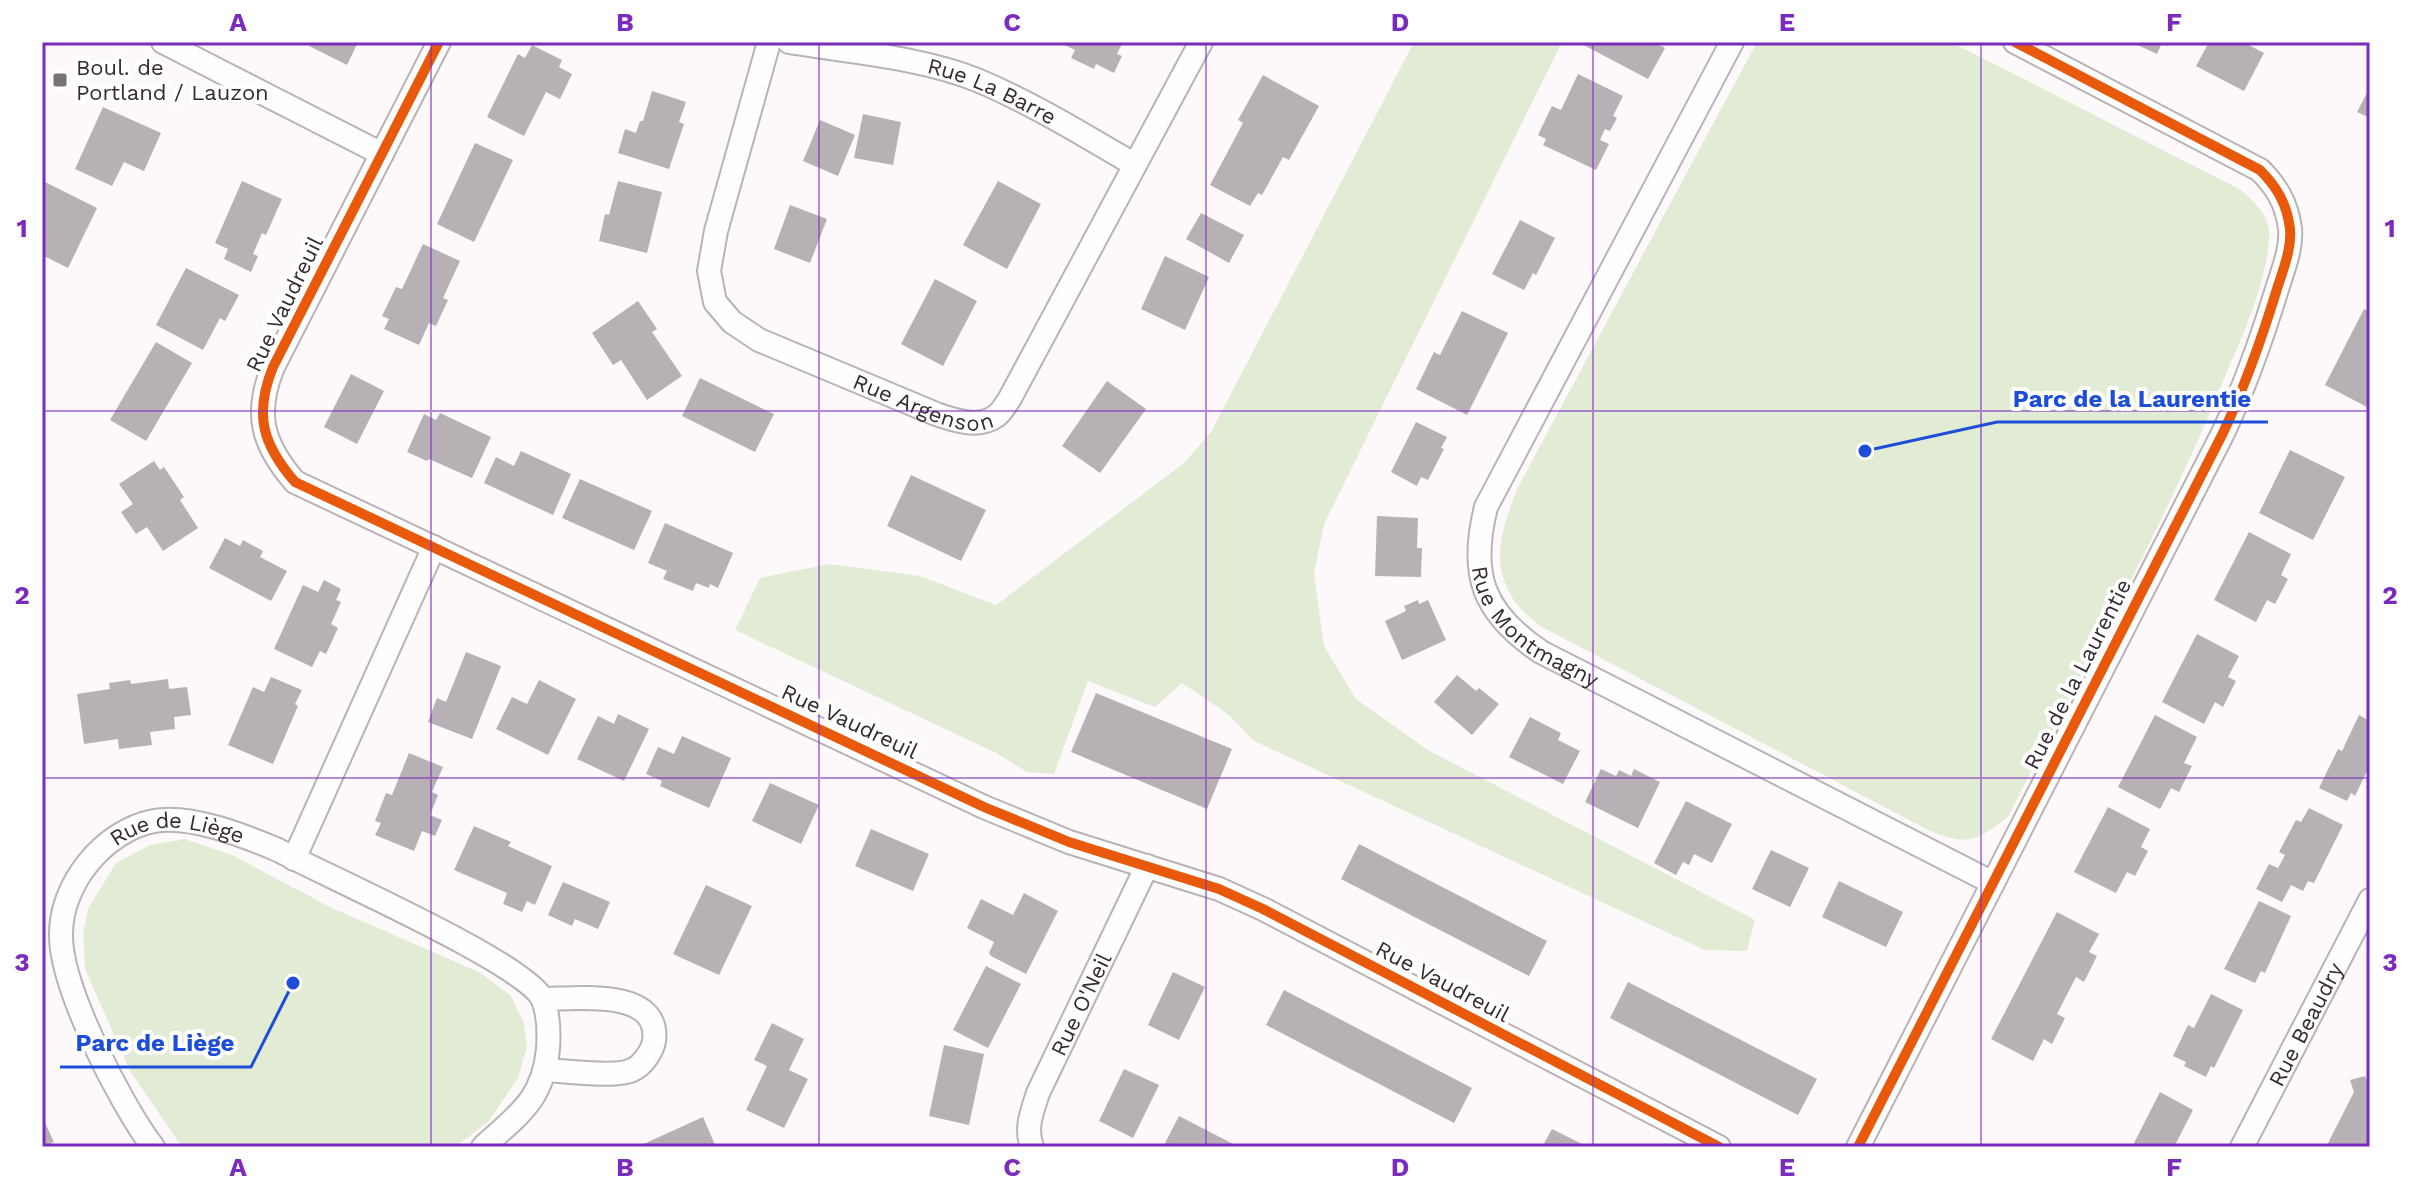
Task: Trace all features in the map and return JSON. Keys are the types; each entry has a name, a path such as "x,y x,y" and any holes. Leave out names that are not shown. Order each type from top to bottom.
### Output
{"street":[{"path":"163,42 382,154"},
{"name":"Rue Vaudreuil","path":"439,42 262,393 268,442 277,462 295,482 984,807 1069,842 1219,889 1263,909 1719,1147"},
{"name":"Rue Argenson","path":"769,42 716,231 709,271 715,302 732,322 759,340 954,421 972,423 995,418 1009,400 1201,42"},
{"name":"Rue La Barre","path":"789,42 939,69 975,80 1025,103 1135,165"},
{"name":"Rue Montmagny","path":"1732,42 1486,507 1480,532 1479,556 1484,589 1497,615 1520,638 1541,652 1993,883"},
{"name":"Rue de la Laurentie","path":"1858,1147 2242,393 2287,258 2290,232 2286,206 2276,186 2260,170 2015,42"},
{"path":"294,859 434,547"},
{"name":"Rue de Liège","path":"153,1147 109,1073 72,991 63,963 60,934 69,898 81,870 101,848 133,829 154,821 185,821 245,836 487,955 526,980 543,999"},
{"name":"Rue O'Neil","path":"1032,1147 1028,1136 1030,1117 1038,1093 1147,866"},
{"name":"Rue Beaudry","path":"2242,1147 2370,900"},
{"path":"483,1147 537,1093 546,1070 549,1033 543,999 609,998 626,1001 641,1009 652,1025 654,1042 645,1060 634,1070 621,1073 546,1070"}],"green space":[{"path":"1414,42 1562,42 1324,524 1314,573 1324,646 1356,699 1428,750 1755,920 1747,951 1705,950 1254,741 1229,715 1182,683 1155,707 1088,681 1054,774 1027,772 996,753 735,630 760,578 829,564 920,576 996,605 1184,463 1211,432"},
{"path":"1757,42 1951,42 2241,190 2257,206 2268,224 2267,258 2252,311 2175,491 2008,817 1971,839 1962,840 1928,830 1540,626 1516,603 1502,571 1503,530 1517,489"},
{"path":"185,839 232,855 332,908 479,972 510,995 524,1023 527,1047 518,1078 488,1122 455,1147 182,1147 130,1071 85,969 83,933 88,909 116,863 150,845"}],"building":[{"path":"311,42 358,42 347,65 309,46"},
{"path":"1058,42 1123,42 1117,54 1122,56 1114,73 1096,64 1094,69 1071,58 1075,50"},
{"path":"1578,42 1653,42 1665,48 1648,79"},
{"path":"2131,42 2169,42 2167,46 2162,43 2157,54"},
{"path":"2209,42 2243,42 2264,53 2244,91 2196,66"},
{"path":"532,45 562,60 559,67 572,74 560,99 546,92 524,136 487,117 518,54 525,58"},
{"path":"1578,74 1623,96 1613,116 1617,118 1610,131 1605,129 1600,140 1609,144 1596,170 1543,145 1546,139 1538,135 1552,106 1561,110"},
{"path":"1263,75 1319,106 1289,160 1283,157 1262,195 1258,193 1250,206 1210,185 1243,123 1238,120"},
{"path":"2370,87 2370,118 2357,112"},
{"path":"652,91 686,102 679,122 684,124 669,169 618,153 625,129 636,133 640,121 643,121"},
{"path":"103,107 161,133 144,171 124,162 112,186 75,169"},
{"path":"863,114 901,122 893,165 854,158"},
{"path":"820,120 855,135 838,176 803,161"},
{"path":"475,143 513,160 474,242 437,224"},
{"path":"242,181 282,199 266,235 262,233 253,254 258,256 251,272 224,259 228,249 215,243"},
{"path":"618,181 662,192 647,253 599,241 605,214 609,215"},
{"path":"998,181 1041,204 1007,269 963,245"},
{"path":"45,182 97,208 68,268 42,255 42,187"},
{"path":"790,205 827,219 810,263 774,249"},
{"path":"1201,213 1244,235 1229,263 1186,239"},
{"path":"1520,220 1555,238 1536,275 1533,273 1524,290 1492,274"},
{"path":"423,244 460,261 443,298 448,300 436,326 429,323 419,345 384,329 389,319 382,316 396,287 402,289"},
{"path":"1165,256 1209,277 1185,330 1141,309"},
{"path":"186,268 239,295 225,321 220,318 203,350 156,325"},
{"path":"935,279 977,301 943,366 901,344"},
{"path":"638,301 657,329 652,332 682,376 647,400 621,360 613,365 592,333"},
{"path":"2364,309 2370,312 2370,402 2367,407 2325,385"},
{"path":"1462,311 1508,333 1467,415 1416,389 1434,352 1440,355"},
{"path":"156,342 192,363 146,441 110,420"},
{"path":"351,374 384,391 357,444 324,427"},
{"path":"700,378 774,414 755,452 682,416"},
{"path":"1107,381 1146,409 1100,473 1062,446"},
{"path":"440,413 491,437 472,478 407,452 424,414 436,420"},
{"path":"1416,422 1447,437 1428,480 1421,477 1417,486 1391,472"},
{"path":"2290,450 2345,477 2313,540 2259,513"},
{"path":"521,451 571,474 553,515 484,483 496,457 514,466"},
{"path":"154,461 160,470 164,467 184,497 180,500 198,528 163,551 147,527 136,534 121,512 133,504 119,484"},
{"path":"911,475 986,510 961,561 887,526"},
{"path":"580,479 652,511 634,550 562,518"},
{"path":"1377,516 1418,518 1417,548 1422,548 1421,577 1375,576"},
{"path":"665,523 733,553 718,588 696,583 693,591 663,579 667,571 648,563"},
{"path":"2249,532 2291,554 2281,575 2288,579 2275,604 2267,600 2256,622 2214,600"},
{"path":"225,538 240,546 243,540 263,551 260,557 287,571 271,601 209,568"},
{"path":"324,580 341,589 336,600 341,602 331,624 338,628 326,654 320,651 312,667 274,649 303,585 318,592"},
{"path":"1418,600 1419,604 1428,600 1446,640 1402,660 1385,621 1406,611 1404,606"},
{"path":"2197,634 2239,656 2228,677 2236,681 2223,707 2215,702 2204,724 2162,702"},
{"path":"466,652 501,666 472,739 428,722 437,698 446,702"},
{"path":"1457,675 1499,704 1472,735 1434,702"},
{"path":"271,677 302,690 273,764 228,745 253,687 264,692"},
{"path":"168,679 169,689 187,687 191,715 174,717 175,729 150,732 152,745 119,749 118,739 84,744 77,694 110,689 109,683 130,680 131,684"},
{"path":"539,680 576,699 548,755 496,729 512,697 527,704"},
{"path":"1096,693 1232,749 1207,809 1071,752"},
{"path":"618,714 649,729 624,781 577,759 598,716 614,724"},
{"path":"2155,715 2197,737 2184,763 2192,766 2179,792 2171,788 2160,809 2118,787"},
{"path":"2359,715 2370,721 2370,765 2355,796 2351,793 2347,801 2319,788"},
{"path":"1530,717 1561,733 1558,740 1580,751 1563,784 1509,757"},
{"path":"682,736 731,758 709,808 660,786 662,781 646,774 658,747 674,754"},
{"path":"409,753 443,767 432,792 438,795 430,815 442,820 435,836 422,831 414,851 375,835 381,823 375,821 386,793 392,795"},
{"path":"1601,769 1616,776 1619,770 1631,776 1634,769 1660,782 1638,828 1585,802"},
{"path":"770,783 819,805 801,844 752,821"},
{"path":"1686,801 1732,824 1712,863 1694,854 1689,865 1683,862 1676,875 1654,863"},
{"path":"2108,807 2150,829 2141,847 2148,851 2135,876 2127,872 2116,893 2074,872"},
{"path":"2309,808 2343,825 2314,883 2308,881 2303,891 2291,885 2282,902 2256,889 2269,864 2278,868 2285,855 2279,852 2296,820 2301,822"},
{"path":"474,826 511,842 508,846 552,866 535,905 527,901 522,912 503,904 507,893 454,870"},
{"path":"871,829 929,854 913,891 855,866"},
{"path":"1359,844 1547,941 1529,976 1341,879"},
{"path":"1771,850 1809,868 1790,907 1752,889"},
{"path":"1839,881 1903,912 1886,947 1822,917"},
{"path":"563,882 610,902 598,929 575,919 572,926 548,915"},
{"path":"706,885 752,906 719,975 673,954"},
{"path":"1024,893 1058,911 1026,974 991,956 989,953 994,942 967,928 981,899 1013,915"},
{"path":"2259,901 2291,916 2265,973 2261,971 2255,983 2224,969"},
{"path":"2057,912 2099,934 2089,952 2097,956 2084,982 2076,977 2057,1014 2065,1018 2052,1044 2044,1039 2033,1061 1991,1039"},
{"path":"986,966 1021,984 988,1048 953,1030"},
{"path":"1173,972 1205,987 1179,1040 1148,1025"},
{"path":"1628,982 1817,1079 1798,1115 1610,1018"},
{"path":"1284,990 1472,1088 1454,1123 1266,1025"},
{"path":"2211,994 2243,1010 2214,1068 2211,1066 2206,1077 2184,1066 2186,1062 2173,1056 2188,1025 2194,1028"},
{"path":"772,1023 804,1039 789,1070 808,1079 784,1128 746,1110 767,1066 754,1060"},
{"path":"944,1045 984,1054 969,1125 929,1116"},
{"path":"1124,1069 1159,1085 1133,1138 1099,1121"},
{"path":"2365,1076 2370,1088 2370,1147 2326,1147 2354,1092 2350,1080"},
{"path":"2160,1092 2193,1110 2174,1147 2132,1147"},
{"path":"42,1116 54,1142 43,1147 42,1147"},
{"path":"1179,1116 1239,1147 1163,1147"},
{"path":"703,1117 716,1147 637,1147"},
{"path":"1552,1129 1588,1147 1542,1147"}],"cycle path":[{"path":"439,42 267,384 264,428 275,455 295,482 984,807 1069,842 1219,889 1263,909 1719,1147"},
{"path":"1858,1147 2223,433 2259,344 2290,244 2289,220 2284,204 2260,170 2015,42"}],"place":[{"name":"Boul. de Portland / Lauzon","path":"60,80"},
{"name":"Parc de la Laurentie","path":"1865,451"},
{"name":"Parc de Liège","path":"293,983"}]}
